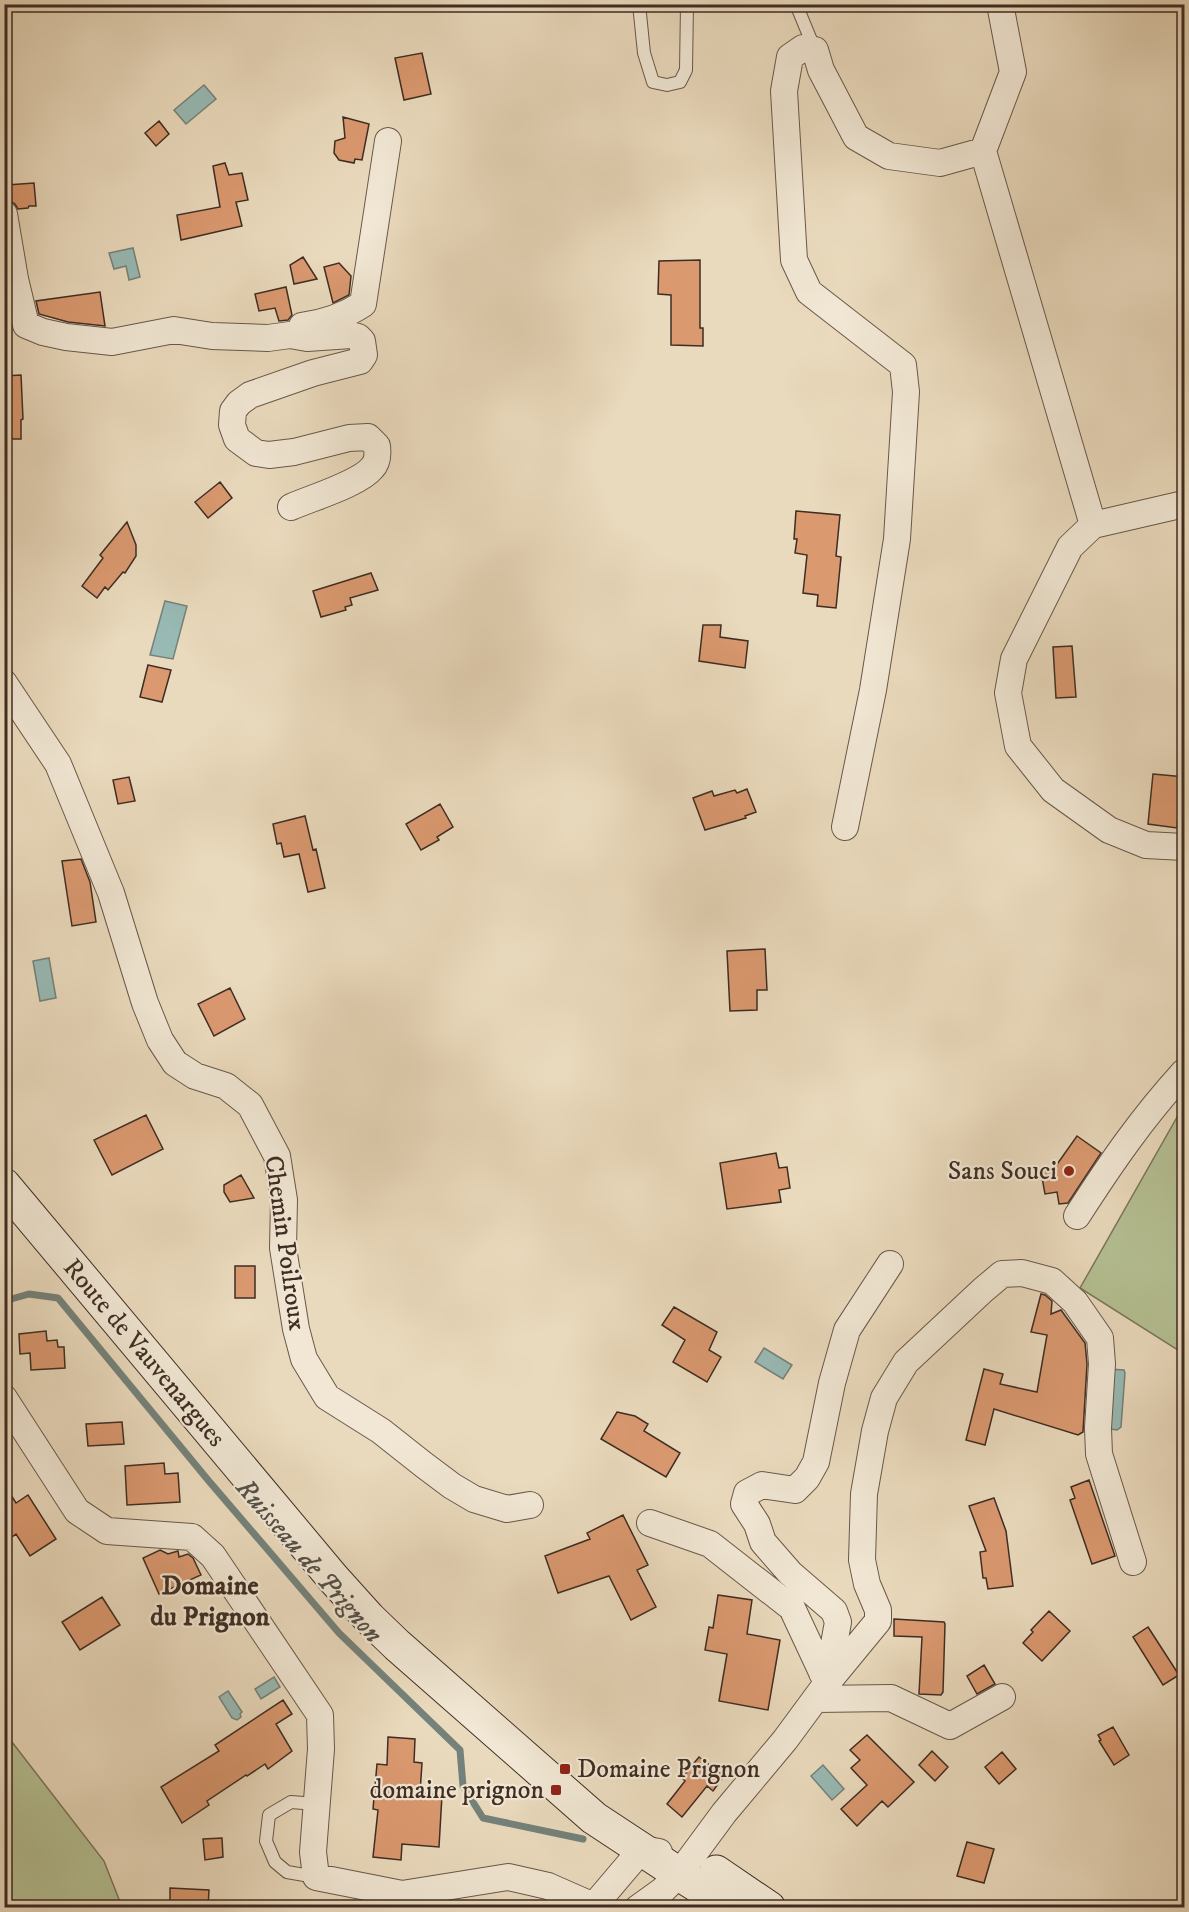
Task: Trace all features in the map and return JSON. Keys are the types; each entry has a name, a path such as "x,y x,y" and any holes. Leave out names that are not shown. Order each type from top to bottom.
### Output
{"main road":[{"name":"Route de Vauvenargues","path":"4,1185 333,1578 397,1646 461,1700 635,1857 768,1908"},
{"name":"Route de Vauvenargues","path":"461,1700 678,1873 733,1908"}],"street":[{"path":"1000,4 1013,72 983,151 1093,525"},
{"path":"845,827 873,690 897,539 906,392 903,365 809,292 794,260 784,91 790,57 802,48 815,50 821,70 856,136 889,156 940,163 983,151"},
{"path":"290,335 302,326 324,323 348,314 363,304 388,141"},
{"path":"4,214 15,279 26,325 43,332 112,342 174,330 212,336 268,339 290,335 307,338 351,335 362,341 364,355 360,361 313,373 250,395 232,411 232,425 237,439 256,453 269,455 294,452 350,438 368,437 377,446 378,457 372,468 357,479 291,507"},
{"path":"1185,504 1093,525 1070,547 1014,659 1008,693 1018,746 1053,790 1109,830 1146,844 1185,847"},
{"name":"Chemin Poilroux","path":"4,682 58,764 111,893 145,1003 160,1040 175,1063 195,1076 226,1086 250,1105 277,1156 284,1200 283,1248 296,1329 304,1359 327,1397 381,1431 433,1473 474,1499 507,1509 530,1505"},
{"path":"1077,1216 1115,1156 1157,1102 1185,1072"},
{"path":"822,1685 838,1622 834,1611 790,1573 763,1542 757,1524 744,1504 747,1493 762,1485 795,1490 807,1478 816,1462 832,1383 847,1330 890,1264"},
{"path":"638,1908 678,1873 785,1740 822,1685 878,1621 878,1610 867,1584 862,1560 864,1494 875,1431 884,1398 906,1362 1002,1274 1022,1273 1052,1281 1075,1302 1100,1338 1102,1364 1098,1428 1099,1454 1133,1562"},
{"path":"4,1398 77,1511 106,1532 192,1537 213,1556 320,1715 321,1749 313,1852 316,1877 402,1894 508,1877 548,1886 594,1907 635,1857"},
{"path":"650,1523 710,1544 792,1608 822,1685"},
{"path":"822,1685 891,1698 950,1726 1002,1697"}],"lane":[{"path":"639,4 644,53 653,82 667,85 680,82 686,70 687,4"},
{"path":"796,4 815,50"},
{"path":"316,1804 291,1802 269,1815 266,1841 274,1862 287,1872 316,1877"}],"green space":[{"path":"1184,1108 1184,1354 1080,1288"},
{"path":"5,1733 104,1861 122,1907 5,1907"}],"water":[{"path":"204,85 216,99 186,124 174,110"},
{"path":"133,248 140,277 129,280 126,266 114,269 109,253"},
{"path":"165,601 187,606 173,659 150,655"},
{"path":"49,958 56,998 40,1001 33,961"},
{"path":"764,1348 792,1365 783,1379 755,1362"},
{"path":"1109,1369 1124,1370 1125,1373 1121,1427 1117,1430 1104,1428"},
{"path":"274,1677 280,1687 261,1699 255,1689"},
{"path":"228,1691 242,1712 241,1717 237,1720 232,1718 219,1697"},
{"path":"823,1765 844,1789 832,1800 811,1776"}],"building":[{"path":"422,53 431,94 404,100 395,58"},
{"path":"343,117 369,124 362,160 355,159 354,163 339,160 334,153 335,141 345,138"},
{"path":"159,121 169,134 156,146 145,133"},
{"path":"225,163 229,175 242,173 248,200 236,202 242,226 181,240 177,215 220,207 213,166"},
{"path":"34,183 36,206 18,209 9,200 7,185"},
{"path":"303,257 317,279 294,284 290,265"},
{"path":"700,260 700,328 703,328 703,346 671,345 671,295 658,294 659,261"},
{"path":"339,263 351,276 349,295 333,303 324,267"},
{"path":"286,287 292,315 288,320 279,321 275,308 259,311 255,294"},
{"path":"100,292 105,326 68,322 39,314 36,301"},
{"path":"21,375 23,419 21,420 21,439 4,439 4,376"},
{"path":"220,482 232,498 208,518 195,502"},
{"path":"796,511 840,515 836,556 841,557 836,608 817,606 818,595 803,593 807,555 795,553"},
{"path":"127,522 136,545 136,556 125,573 123,572 108,590 105,587 97,598 82,586 103,558 100,555"},
{"path":"371,573 378,590 350,598 352,605 345,607 346,610 321,617 313,591"},
{"path":"703,625 721,625 720,637 748,641 745,668 699,661"},
{"path":"1072,646 1076,697 1056,698 1053,647"},
{"path":"148,665 171,670 162,702 140,697"},
{"path":"1153,774 1185,777 1185,818 1178,817 1177,828 1148,824"},
{"path":"129,777 135,801 118,804 113,780"},
{"path":"747,789 756,812 745,816 746,818 705,830 693,798 712,791 714,796 735,790 737,793"},
{"path":"440,804 453,827 437,837 439,840 421,850 406,824"},
{"path":"305,816 325,888 308,892 299,854 284,857 281,843 277,844 273,824"},
{"path":"81,859 90,882 96,922 72,926 62,861"},
{"path":"765,949 767,990 757,990 757,1010 730,1011 727,951"},
{"path":"230,988 245,1019 214,1036 198,1004"},
{"path":"146,1115 163,1149 112,1175 94,1140"},
{"name":"Sans Souci","path":"1077,1136 1101,1153 1068,1203 1059,1204 1057,1192 1045,1194 1041,1172 1053,1170"},
{"path":"776,1153 779,1168 787,1167 790,1188 779,1190 781,1202 727,1209 720,1163"},
{"path":"241,1175 254,1198 230,1202 224,1192 224,1185"},
{"path":"235,1266 255,1266 255,1298 235,1298"},
{"path":"1041,1294 1052,1301 1051,1314 1061,1310 1085,1343 1087,1364 1083,1432 1078,1435 994,1409 985,1445 966,1440 984,1369 1003,1374 1000,1384 1037,1392 1047,1335 1031,1332"},
{"path":"674,1307 717,1332 709,1350 721,1357 707,1382 673,1362 685,1340 662,1325"},
{"path":"46,1331 47,1341 57,1340 58,1347 64,1347 65,1368 31,1370 30,1353 20,1354 19,1334"},
{"path":"617,1412 635,1416 648,1424 644,1431 680,1453 666,1477 601,1439"},
{"path":"122,1422 124,1444 88,1446 86,1424"},
{"path":"164,1463 165,1474 178,1473 180,1502 127,1505 125,1466"},
{"path":"1089,1480 1115,1556 1092,1564 1070,1500 1075,1498 1071,1487"},
{"path":"4,1484 16,1503 28,1495 56,1539 30,1556 16,1534 4,1543"},
{"path":"994,1498 1006,1531 1013,1586 988,1589 986,1578 983,1578 980,1552 986,1551 969,1506"},
{"path":"623,1515 648,1565 637,1570 656,1607 631,1620 609,1576 558,1593 545,1556 590,1539 587,1533"},
{"path":"160,1550 168,1554 178,1551 179,1557 188,1554 193,1558 201,1575 159,1594 143,1558"},
{"path":"718,1595 752,1600 747,1634 780,1640 768,1710 719,1701 727,1654 705,1650 709,1627 713,1628"},
{"path":"102,1597 120,1625 80,1650 62,1622"},
{"path":"1049,1611 1070,1631 1042,1661 1023,1643 1033,1632 1031,1630"},
{"path":"894,1619 944,1622 943,1692 941,1695 919,1694 922,1637 894,1636"},
{"path":"1148,1627 1179,1675 1163,1685 1133,1637"},
{"path":"984,1665 995,1684 977,1694 967,1676"},
{"path":"283,1700 292,1714 276,1724 292,1751 268,1769 265,1764 246,1775 207,1801 209,1805 182,1823 161,1787 219,1751 215,1745"},
{"path":"1113,1727 1129,1755 1114,1765 1099,1741 1101,1740 1098,1735"},
{"path":"867,1735 914,1782 888,1807 882,1801 857,1826 841,1809 867,1785 851,1768 860,1760 850,1750"},
{"path":"388,1737 415,1739 414,1762 422,1763 420,1793 442,1795 439,1847 402,1844 401,1860 373,1857 378,1810 373,1809 377,1764 387,1765"},
{"path":"932,1751 948,1767 935,1781 919,1765"},
{"path":"1002,1752 1016,1769 999,1784 985,1767"},
{"path":"699,1757 724,1776 713,1791 707,1786 682,1817 667,1804 685,1781 682,1778"},
{"path":"222,1838 223,1857 205,1860 203,1839"},
{"path":"967,1842 994,1849 984,1883 957,1876"},
{"path":"170,1888 209,1890 208,1908 170,1908"}],"waterway":[{"name":"Ruisseau de Prignon","path":"4,1301 29,1294 58,1298 208,1480 339,1633 460,1750 463,1786 483,1818 583,1839"}],"place":[{"name":"Sans Souci","path":"1069,1171"},
{"name":"Domaine Prignon","path":"565,1769"},
{"name":"domaine prignon","path":"556,1790"}],"district":[{"name":"Domaine du Prignon","path":"210,1602"}]}
